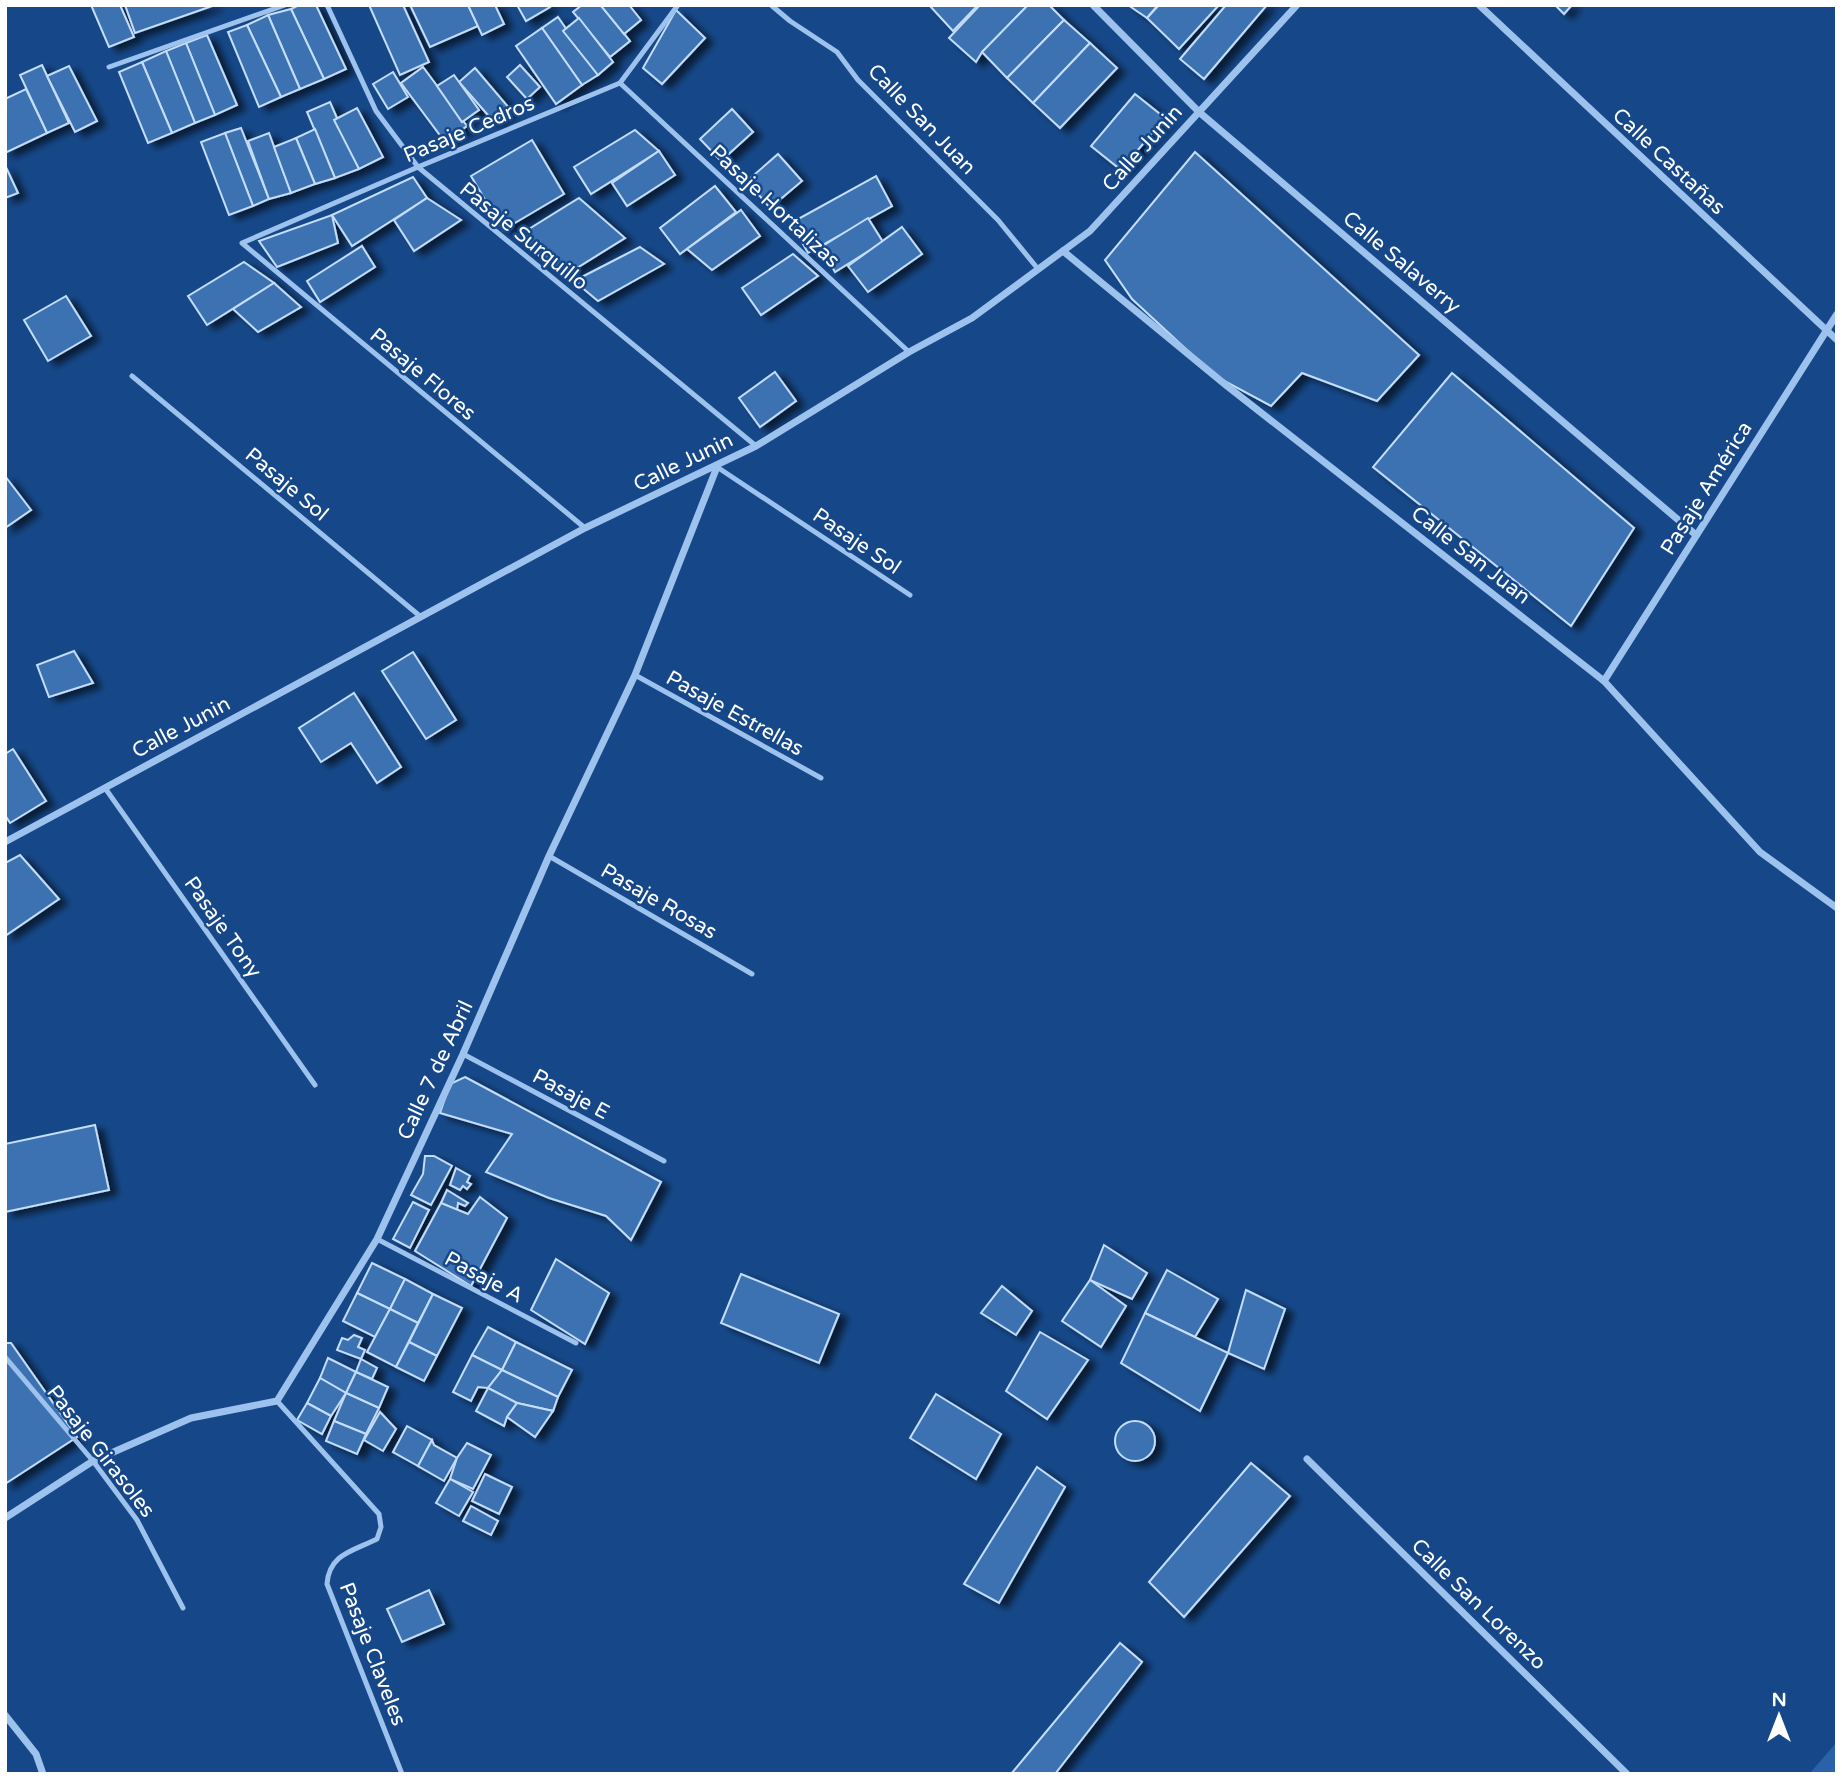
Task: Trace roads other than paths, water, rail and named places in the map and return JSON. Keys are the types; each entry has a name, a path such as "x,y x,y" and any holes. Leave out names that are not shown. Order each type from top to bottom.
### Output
{"street":[{"name":"Calle Salaverry","path":"1093,5 1199,112 1696,535"},
{"name":"Calle Junin","path":"5,842 585,528 756,446 909,352 972,318 1090,231 1297,5"},
{"name":"Calle Castañas","path":"1479,5 1825,332 1837,340"},
{"name":"Calle San Juan","path":"1063,251 1238,395 1604,681 1760,852 1837,908"},
{"name":"Pasaje América","path":"1604,681 1837,314"},
{"name":"Calle 7 de Abril","path":"277,1401 377,1238 463,1054 549,856 635,675 717,467"},
{"path":"5,1518 93,1461 191,1418 277,1401"},
{"name":"Calle San Lorenzo","path":"1307,1460 1627,1774"},
{"path":"5,1715 36,1754 43,1774"}],"lane":[{"path":"110,67 285,5"},
{"name":"Pasaje Surquillo","path":"327,5 376,111 418,167 756,446"},
{"path":"620,83 678,5"},
{"name":"Calle San Juan","path":"771,5 837,52 858,80 998,220 1038,269"},
{"name":"Pasaje Cedros","path":"242,243 620,83"},
{"name":"Pasaje Hortalizas","path":"620,83 909,352"},
{"name":"Pasaje Flores","path":"242,243 585,528"},
{"name":"Pasaje Sol","path":"132,376 421,617"},
{"name":"Pasaje Sol","path":"717,467 910,595"},
{"name":"Pasaje Estrellas","path":"635,675 821,778"},
{"name":"Pasaje Tony","path":"104,788 315,1085"},
{"name":"Pasaje Rosas","path":"549,856 752,974"},
{"name":"Pasaje E","path":"463,1054 664,1161"},
{"name":"Pasaje A","path":"377,1238 576,1343"},
{"name":"Pasaje Girasoles","path":"5,1357 93,1461 137,1520 183,1608"},
{"name":"Pasaje Claveles","path":"277,1401 379,1514 381,1527 377,1539 338,1558 328,1569 327,1584 402,1774"}]}
